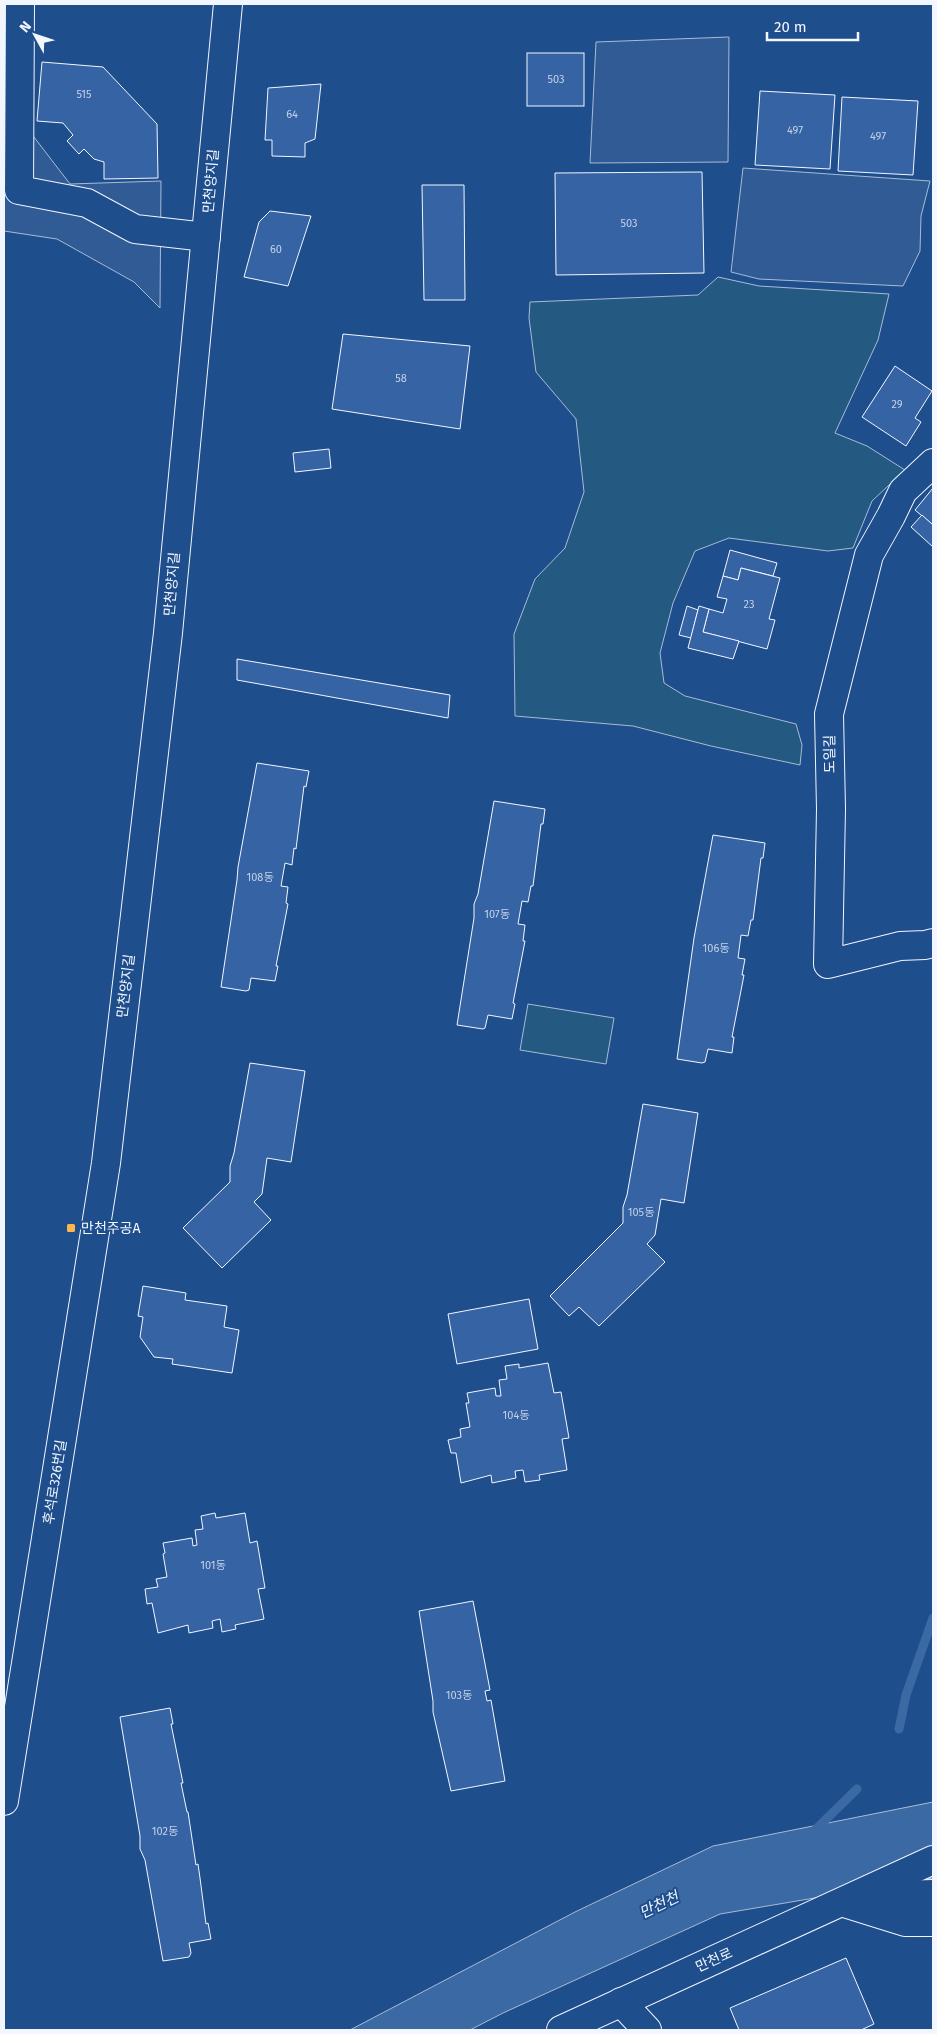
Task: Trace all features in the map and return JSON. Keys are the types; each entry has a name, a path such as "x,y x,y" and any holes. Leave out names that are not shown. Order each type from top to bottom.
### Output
{"street":[{"path":"20,4 18,190 87,203 136,229 206,237"},
{"name":"만천양지길","path":"106,1163 168,633 228,4"},
{"name":"도일길","path":"933,463 903,491 891,516 868,554 829,714 831,809 828,964 900,946 933,943"},
{"name":"후석로326번길","path":"4,1801 106,1163"},
{"name":"만천로","path":"562,2030 856,1897 933,1860"},
{"path":"856,1897 933,1894"},
{"path":"856,1897 905,1922 933,1922"},
{"path":"621,2002 647,2030"}],"shaded area":[{"path":"729,37 728,162 590,163 596,42"},
{"path":"4,48 31,51 24,124 70,184 161,181 160,308 134,282 57,239 4,231"},
{"path":"743,168 930,181 921,216 920,251 903,286 759,279 731,272"},
{"path":"718,277 759,286 889,294 878,340 835,433 867,446 905,470 872,501 853,548 828,551 729,538 695,551 673,603 660,653 664,683 685,696 796,724 802,745 800,765 711,746 633,726 515,716 514,634 535,579 565,548 584,492 576,419 536,372 529,318 530,302 698,295"},
{"path":"528,1004 614,1018 606,1064 520,1050"}],"water":[{"name":"만천천","path":"933,1802 933,1878 720,1914 503,2013 470,2030 350,2030 575,1912 713,1846"}],"building":[{"path":"527,53 584,53 584,106 527,106"},
{"path":"42,62 103,67 157,124 158,178 104,179 104,162 94,159 84,149 79,154 67,141 73,135 63,123 37,121"},
{"path":"321,84 315,139 305,143 305,157 272,156 272,140 265,140 268,88"},
{"path":"760,91 835,95 830,169 755,165"},
{"path":"842,97 918,101 913,175 838,171"},
{"path":"702,172 704,273 556,275 555,173"},
{"path":"422,185 464,185 465,300 424,300"},
{"path":"270,211 311,216 288,286 244,277 259,222"},
{"path":"343,334 470,346 460,429 332,409"},
{"path":"895,366 932,391 915,418 921,422 906,446 862,417"},
{"path":"329,449 331,468 295,472 293,453"},
{"path":"933,488 933,525 915,510"},
{"path":"922,515 933,525 933,547 911,527"},
{"path":"730,550 777,563 773,576 741,568 738,580 723,576"},
{"path":"741,568 780,578 769,619 775,620 767,649 703,632 709,609 723,613 727,599 717,597 723,576 738,580"},
{"path":"687,606 698,610 691,638 679,635"},
{"path":"699,606 709,609 703,632 739,641 733,659 688,648"},
{"path":"237,659 450,695 448,718 237,680"},
{"path":"257,763 309,771 306,787 304,786 296,849 294,848 292,865 285,863 281,886 288,887 286,903 288,904 276,966 278,966 275,981 251,978 249,990 246,991 221,987 238,867"},
{"path":"494,801 545,809 543,824 541,824 533,886 531,886 528,902 522,901 518,924 525,925 523,941 525,941 513,1003 515,1004 512,1019 488,1015 485,1028 483,1029 457,1025 474,918 474,904 478,894"},
{"path":"713,835 765,843 763,858 761,858 753,920 751,920 748,936 741,935 738,958 745,959 742,975 744,975 732,1037 734,1037 732,1053 708,1049 705,1062 702,1063 677,1059 694,938"},
{"path":"250,1063 305,1071 291,1162 267,1158 262,1194 254,1202 271,1220 222,1268 183,1228 230,1182 230,1166"},
{"path":"643,1104 698,1113 684,1203 661,1199 655,1235 647,1244 665,1262 599,1326 579,1307 569,1316 550,1296 623,1223 623,1207 627,1195"},
{"path":"143,1286 186,1293 185,1300 227,1306 224,1327 239,1330 232,1373 172,1364 173,1359 154,1357 140,1337 143,1317 138,1316"},
{"path":"529,1299 538,1349 457,1364 448,1314"},
{"path":"548,1363 554,1393 561,1392 569,1438 562,1439 567,1470 539,1475 540,1480 525,1482 523,1470 515,1471 516,1478 492,1483 491,1475 461,1483 456,1453 451,1453 448,1440 461,1437 460,1429 470,1427 466,1403 469,1403 467,1393 495,1388 496,1396 501,1396 499,1380 507,1379 505,1366 519,1364 519,1368"},
{"path":"215,1513 216,1518 245,1513 250,1543 257,1541 265,1588 258,1589 264,1619 235,1625 236,1629 222,1632 220,1619 212,1621 213,1628 189,1633 188,1625 158,1633 152,1603 147,1604 145,1589 158,1587 156,1579 167,1577 163,1543 192,1538 193,1546 197,1545 195,1530 203,1529 201,1516"},
{"path":"473,1601 490,1690 485,1691 487,1701 491,1700 505,1781 451,1791 433,1712 433,1701 419,1611"},
{"path":"170,1708 173,1724 171,1724 183,1783 181,1783 188,1812 196,1865 198,1864 206,1924 208,1923 211,1939 189,1943 191,1953 189,1957 163,1961 145,1860 140,1849 140,1836 120,1717"},
{"path":"846,1958 874,2024 861,2030 739,2030 730,2008"}],"waterway":[{"path":"899,1729 906,1695 933,1618"},
{"path":"813,1832 857,1789"}],"place":[{"name":"만천주공A","path":"71,1228"}]}
